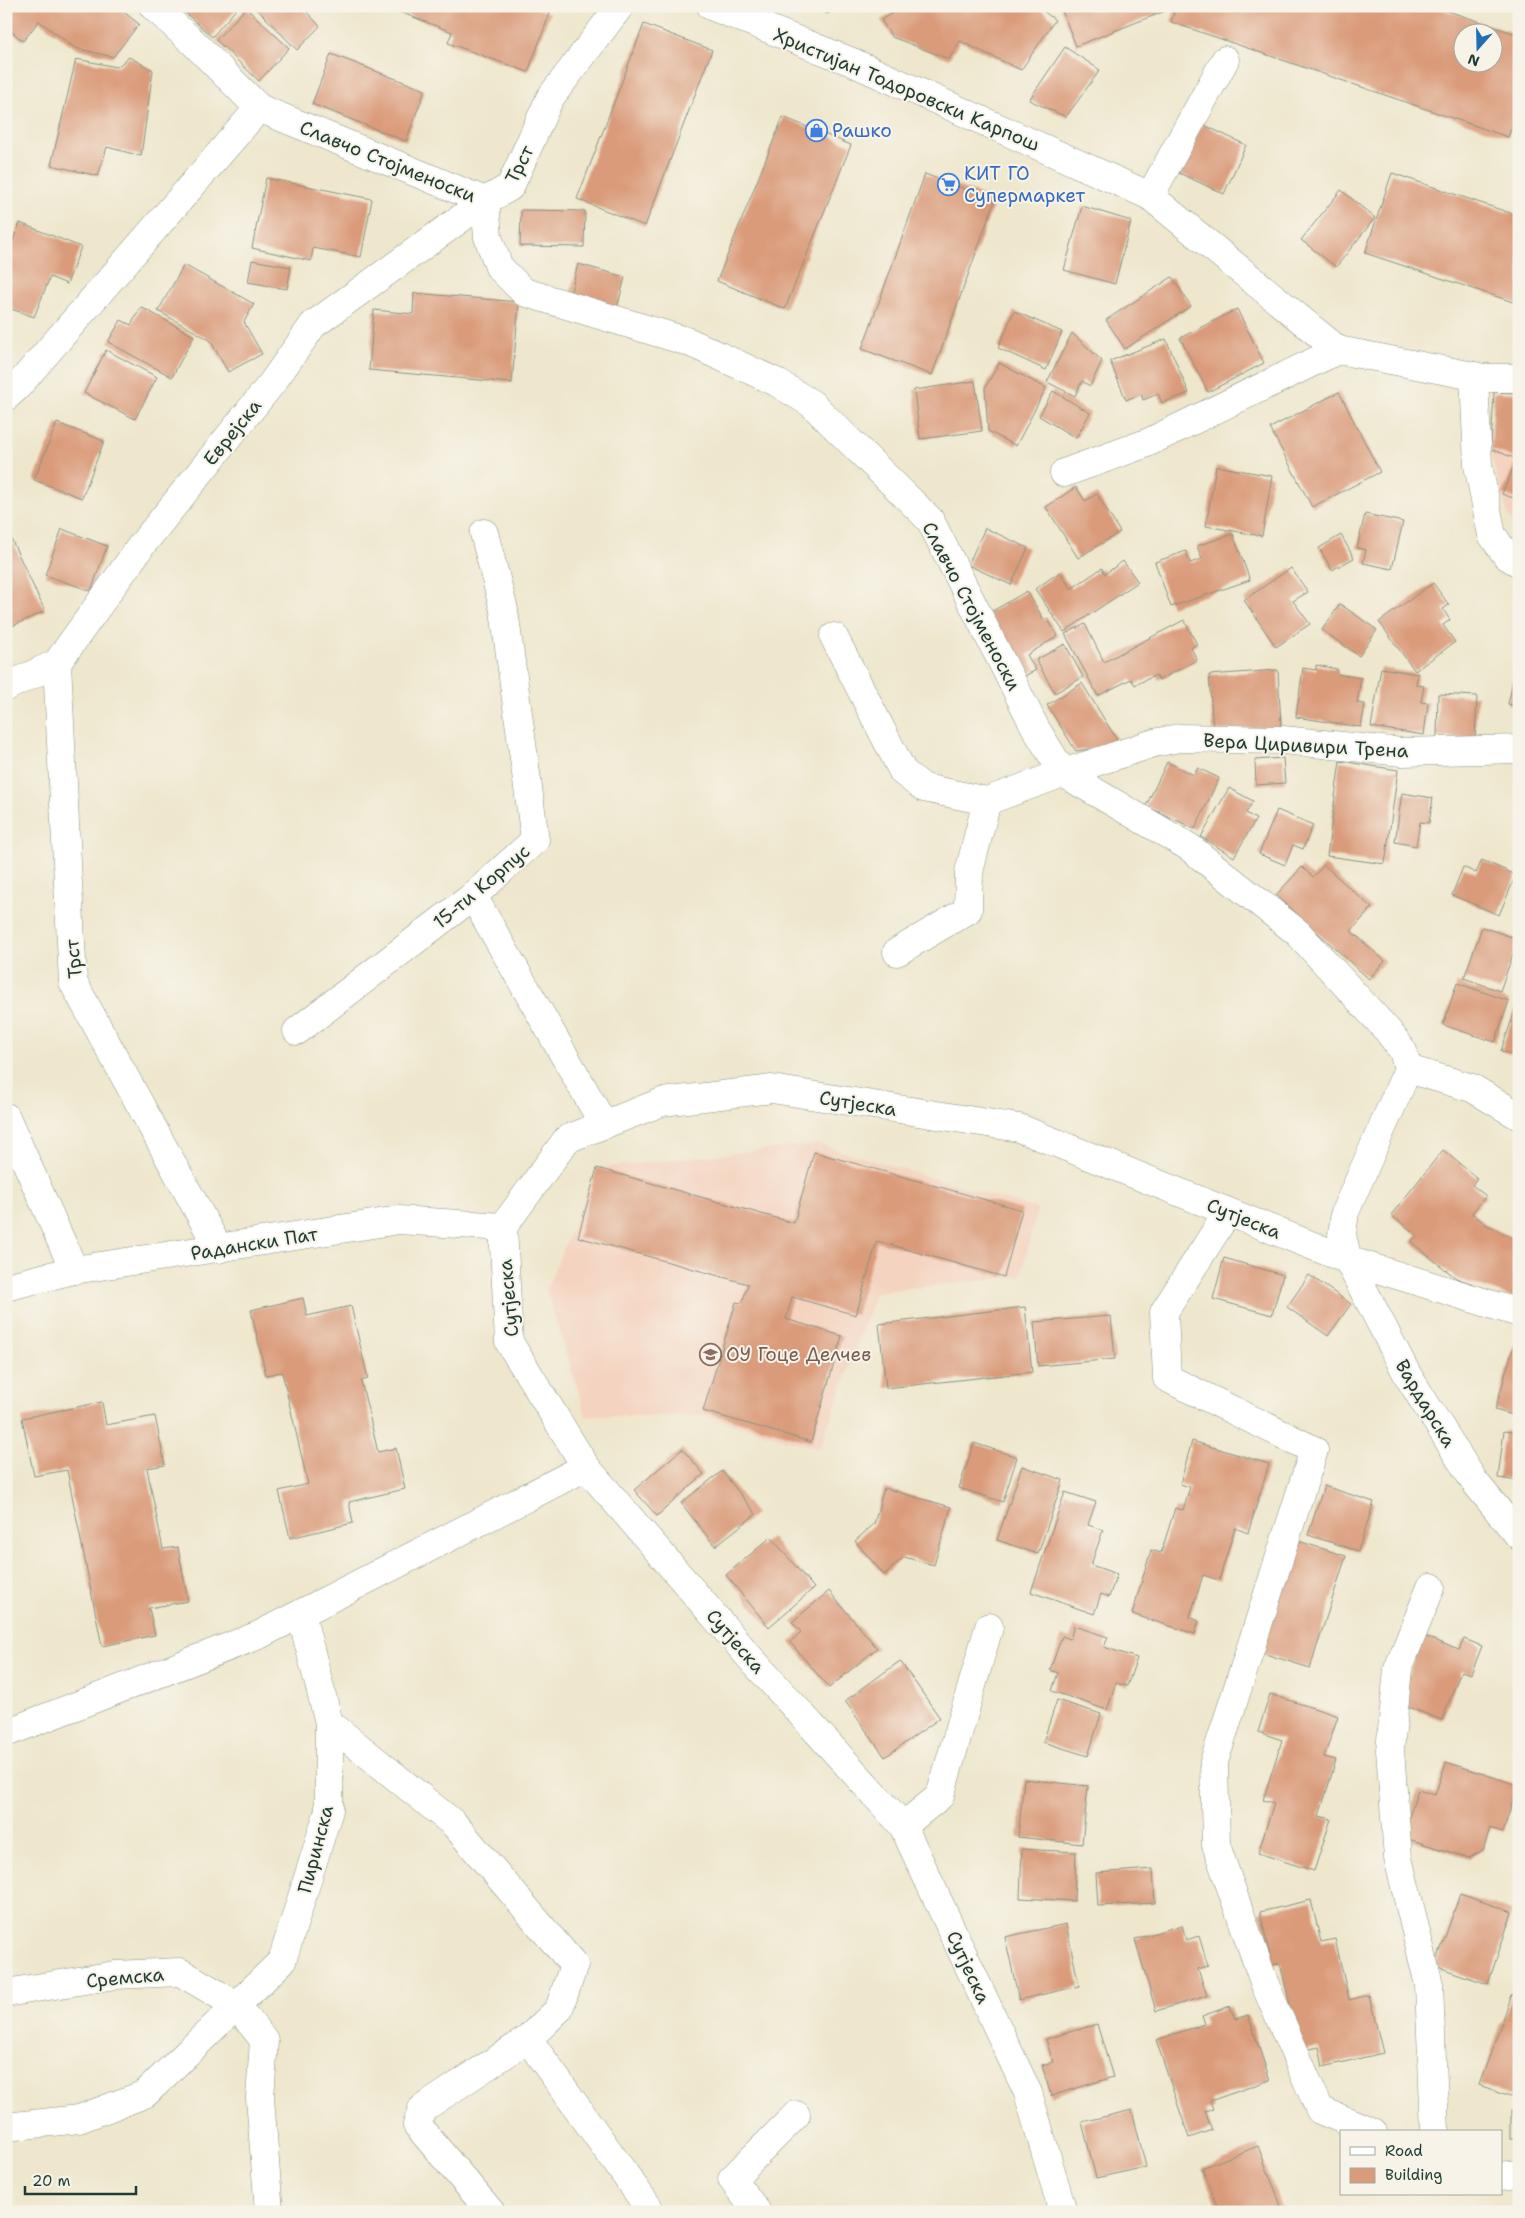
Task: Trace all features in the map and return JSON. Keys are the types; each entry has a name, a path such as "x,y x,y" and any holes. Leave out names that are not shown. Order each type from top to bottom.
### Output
{"street":[{"name":"Славчо Стојменоски","path":"153,6 193,42 259,108 485,201 488,238 499,267 524,292 689,342 776,382 812,404 930,520 1036,729 1063,773 1189,848 1298,933 1388,1031 1403,1051 1408,1069"},
{"name":"Трст","path":"485,201 536,92 598,6"},
{"name":"Трст","path":"485,201 510,187 550,98 620,6"},
{"name":"Христијан Тодоровски Карпош","path":"711,6 852,62 1154,189 1338,350 1474,376 1519,378"},
{"name":"Христијан Тодоровски Карпош","path":"762,6 857,44 1154,189 1346,334 1484,360 1519,360"},
{"path":"1154,189 1225,60"},
{"path":"6,397 17,387 259,108"},
{"name":"Еврејска","path":"6,687 57,663 141,546 272,383 313,325 485,201"},
{"path":"1064,473 1147,443 1338,350"},
{"path":"1474,376 1478,464 1492,535 1507,556 1519,563"},
{"name":"15-ти Корпус","path":"297,1031 473,896 535,840 504,610 484,533"},
{"path":"834,637 903,772 924,788 987,801 969,872 968,910 897,952"},
{"name":"Трст","path":"57,663 73,982 219,1249"},
{"name":"Вера Циривири Трена","path":"987,801 1063,773 1154,743 1179,738 1283,740 1402,752 1519,749"},
{"path":"473,896 604,1125"},
{"path":"1348,1260 1342,1235 1345,1212 1408,1069 1472,1088 1519,1116"},
{"name":"Сутјеска","path":"1063,2212 1028,2093 903,1826 752,1660 586,1467 509,1342 503,1228 567,1139 662,1102 772,1089 1019,1128 1348,1260 1519,1313"},
{"path":"6,1117 74,1270"},
{"path":"1228,1212 1164,1312 1167,1378 1314,1450 1214,1762 1216,1844 1265,1986 1320,2110 1368,2130"},
{"name":"Радански Пат","path":"6,1287 74,1270 399,1220 503,1228"},
{"name":"Вардарска","path":"1348,1260 1413,1384 1474,1481 1519,1536"},
{"path":"6,1733 259,1635 586,1467"},
{"path":"1431,1587 1398,1670 1390,1750 1398,1858 1429,1985 1435,2130"},
{"name":"Пиринска","path":"6,2127 80,2119 145,2094 282,1961 329,1810 328,1723 301,1614"},
{"path":"903,1826 940,1796 989,1627"},
{"path":"328,1723 454,1824 574,1965 559,2009 528,2039 422,2109 417,2125 491,2212"},
{"name":"Сремска","path":"6,1993 115,1975 180,1972 236,2005"},
{"path":"236,2005 264,2040 260,2098 269,2212"},
{"path":"528,2039 649,2208 644,2212"},
{"path":"757,2212 732,2179 796,2115"},
{"path":"1502,2176 1519,2174"}],"shaded area":[{"path":"1494,392 1519,393 1519,532 1508,515 1491,455"},
{"name":"ОУ Гоце Делчев","path":"818,1144 1037,1209 1021,1276 876,1292 820,1449 707,1416 586,1416 546,1290 597,1168"}],"building":[{"path":"6,6 116,6 139,24 113,57 75,48 39,21 23,41 6,27"},
{"path":"178,6 239,6 212,37"},
{"path":"257,6 301,6 320,26 297,50 256,8"},
{"path":"384,6 531,6 550,13 528,72 448,43 452,32"},
{"path":"814,6 832,6 828,14"},
{"path":"903,6 1037,6 1055,20 1021,70 960,41 949,59 892,37 881,20"},
{"path":"1060,6 1172,6 1173,8 1076,46"},
{"path":"1176,6 1433,6 1480,22 1452,22 1452,72 1502,72 1502,29 1519,35 1519,106 1508,137 1171,22"},
{"path":"246,8 289,48 259,81 216,40"},
{"path":"644,24 712,50 645,226 577,199"},
{"path":"1065,47 1100,70 1066,117 1029,100"},
{"path":"331,54 425,90 406,141 312,104"},
{"path":"129,57 153,70 141,156 107,147 98,176 51,165 76,59 117,67"},
{"path":"783,117 851,145 785,309 717,281"},
{"path":"1202,124 1246,145 1224,194 1179,173"},
{"path":"1392,173 1519,216 1519,304 1365,253"},
{"path":"925,174 995,200 932,375 862,349"},
{"path":"266,178 372,199 361,257 313,248 311,261 252,248"},
{"path":"1341,190 1375,218 1336,267 1301,240"},
{"path":"1082,206 1131,221 1115,284 1064,270"},
{"path":"521,210 585,211 584,247 520,246"},
{"path":"20,223 81,247 67,284 50,277 34,317 6,307 6,256"},
{"path":"252,260 291,267 287,289 248,282"},
{"path":"578,264 625,277 617,308 570,295"},
{"path":"184,265 254,304 244,322 262,354 228,372 210,340 158,311"},
{"path":"1172,277 1191,306 1125,349 1106,320"},
{"path":"414,293 519,302 512,383 369,370 374,310 413,314"},
{"path":"141,307 194,336 172,377 108,342 121,320 131,325"},
{"path":"1237,309 1264,363 1208,392 1180,338"},
{"path":"1014,311 1062,332 1046,370 998,348"},
{"path":"1072,333 1102,361 1090,386 1082,381 1075,396 1047,382"},
{"path":"1166,339 1189,393 1162,403 1158,394 1143,400 1141,394 1126,400 1110,361"},
{"path":"106,350 157,377 135,419 84,393"},
{"path":"999,363 1046,388 1016,446 988,431 985,388"},
{"path":"975,381 982,431 920,439 914,390"},
{"path":"1053,391 1090,413 1076,438 1039,416"},
{"path":"1339,392 1380,472 1312,507 1270,428"},
{"path":"1494,392 1519,393 1519,500 1502,494 1517,459 1491,449"},
{"path":"57,423 104,441 82,498 34,480"},
{"path":"1216,466 1272,476 1262,536 1206,526"},
{"path":"1076,487 1085,501 1097,494 1120,532 1078,558 1046,507"},
{"path":"1365,514 1403,522 1392,569 1363,563 1366,550 1357,548"},
{"path":"6,528 45,611 6,629"},
{"path":"985,528 1028,548 1011,585 968,565"},
{"path":"62,529 107,546 91,591 45,575"},
{"path":"1233,534 1250,580 1171,607 1155,562 1186,551 1190,563 1202,559 1197,546"},
{"path":"1341,535 1354,558 1332,570 1319,548"},
{"path":"1123,561 1138,582 1064,632 1035,589 1060,572 1071,589 1102,568 1105,574"},
{"path":"1291,568 1308,592 1293,601 1310,624 1276,647 1244,600"},
{"path":"1433,583 1449,605 1443,609 1450,620 1443,625 1455,642 1415,671 1379,622"},
{"path":"1027,591 1044,620 1047,618 1058,636 1027,655 1036,670 1019,679 984,616"},
{"path":"1340,604 1377,630 1359,656 1322,630"},
{"path":"1184,620 1197,644 1191,648 1197,660 1159,680 1156,675 1135,685 1131,679 1098,696 1065,634 1085,624 1104,662"},
{"path":"1065,644 1083,677 1055,693 1036,660"},
{"path":"1519,660 1519,707 1508,704"},
{"path":"1316,665 1337,669 1337,674 1361,678 1357,703 1365,704 1361,727 1296,717 1303,668 1316,670"},
{"path":"1381,668 1418,674 1416,685 1424,686 1421,702 1428,703 1424,735 1371,727"},
{"path":"1278,670 1281,726 1213,731 1209,675"},
{"path":"1082,683 1120,745 1076,751 1047,705"},
{"path":"1438,694 1477,696 1475,739 1437,737"},
{"path":"1283,758 1285,783 1256,785 1255,760"},
{"path":"1340,761 1398,770 1385,864 1327,856"},
{"path":"1167,762 1194,775 1198,768 1219,778 1195,829 1146,806"},
{"path":"1229,788 1253,801 1246,813 1256,819 1234,857 1201,837"},
{"path":"1402,793 1433,798 1429,823 1420,822 1416,846 1395,842"},
{"path":"1277,810 1313,825 1303,849 1293,845 1285,865 1259,854"},
{"path":"1482,860 1516,875 1499,915 1452,895 1463,867 1476,873"},
{"path":"1324,865 1372,908 1351,931 1385,961 1369,979 1276,895 1302,867 1313,877"},
{"path":"1482,927 1518,939 1500,991 1464,978"},
{"path":"1457,983 1509,1001 1495,1042 1443,1025"},
{"path":"1519,999 1519,1057 1501,1051"},
{"path":"1443,1150 1477,1178 1472,1185 1486,1196 1472,1213 1487,1225 1513,1238 1519,1236 1519,1300 1456,1278 1411,1242 1417,1235 1391,1215"},
{"path":"814,1152 1022,1210 1004,1277 877,1241 856,1315 792,1297 786,1319 842,1336 811,1442 703,1411 736,1302 742,1303 748,1284 578,1237 597,1168 794,1223"},
{"path":"1224,1258 1283,1275 1272,1315 1213,1299"},
{"path":"1309,1275 1351,1304 1328,1336 1287,1307"},
{"path":"303,1298 307,1316 351,1306 368,1379 361,1381 378,1452 396,1448 405,1489 349,1502 353,1523 290,1538 279,1491 308,1484 282,1372 266,1375 251,1310"},
{"path":"1025,1307 1032,1372 886,1388 879,1324"},
{"path":"1111,1316 1115,1359 1038,1366 1034,1322"},
{"path":"1514,1345 1519,1346 1519,1417 1495,1410"},
{"path":"102,1402 106,1425 155,1416 165,1465 147,1468 163,1549 178,1547 188,1601 149,1608 155,1635 102,1646 67,1470 34,1476 22,1418"},
{"path":"1504,1431 1519,1433 1519,1481 1498,1478"},
{"path":"1192,1441 1269,1464 1248,1533 1235,1528 1219,1580 1203,1575 1190,1617 1199,1621 1195,1634 1132,1614 1151,1550 1161,1553 1175,1508 1183,1510 1190,1487 1180,1484"},
{"path":"974,1443 1017,1457 1003,1502 959,1488"},
{"path":"682,1449 704,1474 657,1516 634,1490"},
{"path":"1022,1466 1063,1480 1038,1554 997,1540"},
{"path":"722,1471 756,1514 715,1546 681,1503"},
{"path":"1324,1486 1374,1502 1358,1551 1308,1535"},
{"path":"884,1488 951,1507 934,1565 904,1557 884,1575 855,1541 874,1524"},
{"path":"1065,1492 1096,1502 1088,1525 1103,1530 1091,1565 1117,1574 1109,1597 1101,1594 1094,1614 1031,1592"},
{"path":"771,1537 814,1588 769,1627 726,1575"},
{"path":"1295,1540 1346,1556 1310,1668 1259,1652"},
{"path":"829,1591 877,1648 829,1688 790,1642 801,1632 792,1622"},
{"path":"1074,1626 1108,1637 1104,1647 1137,1658 1127,1686 1116,1683 1107,1710 1052,1691 1058,1673 1050,1670 1062,1636 1070,1639"},
{"path":"1423,1636 1459,1650 1464,1639 1482,1646 1471,1674 1461,1671 1442,1720 1397,1703"},
{"path":"900,1661 940,1718 885,1757 845,1701"},
{"path":"1270,1694 1338,1716 1324,1757 1336,1760 1319,1816 1331,1819 1314,1871 1258,1853 1274,1803 1263,1800 1282,1740 1258,1732"},
{"path":"1057,1700 1101,1714 1088,1756 1043,1742"},
{"path":"1446,1762 1518,1785 1503,1832 1490,1828 1483,1850 1469,1858 1402,1837 1418,1790 1435,1795"},
{"path":"1024,1779 1088,1786 1082,1844 1018,1837"},
{"path":"1022,1849 1076,1852 1074,1901 1020,1898"},
{"path":"1153,1869 1155,1903 1098,1906 1096,1873"},
{"path":"1460,1894 1512,1912 1488,1984 1435,1966"},
{"path":"1311,1900 1321,1942 1335,1939 1349,2000 1369,1995 1383,2053 1323,2067 1319,2047 1301,2051 1280,1963 1272,1965 1260,1912"},
{"path":"1066,1924 1079,1986 1019,2000 1005,1937"},
{"path":"1182,1925 1186,1940 1199,1936 1208,1966 1198,1969 1207,1996 1156,2011 1135,1939"},
{"path":"1512,1995 1519,1997 1519,2099 1479,2085"},
{"path":"1230,2006 1235,2019 1248,2015 1270,2080 1210,2101 1213,2109 1205,2111 1212,2130 1189,2138 1156,2040 1205,2024 1202,2016"},
{"path":"1097,2024 1113,2077 1051,2096 1042,2065 1053,2062 1046,2039"},
{"path":"1132,2110 1146,2167 1096,2178 1082,2122"},
{"path":"1511,2111 1519,2111 1519,2139 1511,2139"},
{"path":"1258,2146 1281,2206 1267,2212 1219,2212 1202,2168"}],"place":[{"name":"Рашко","path":"816,130"},
{"name":"КИТ ГО Супермаркет","path":"948,184"},
{"name":"ОУ Гоце Делчев","path":"710,1354"}]}
